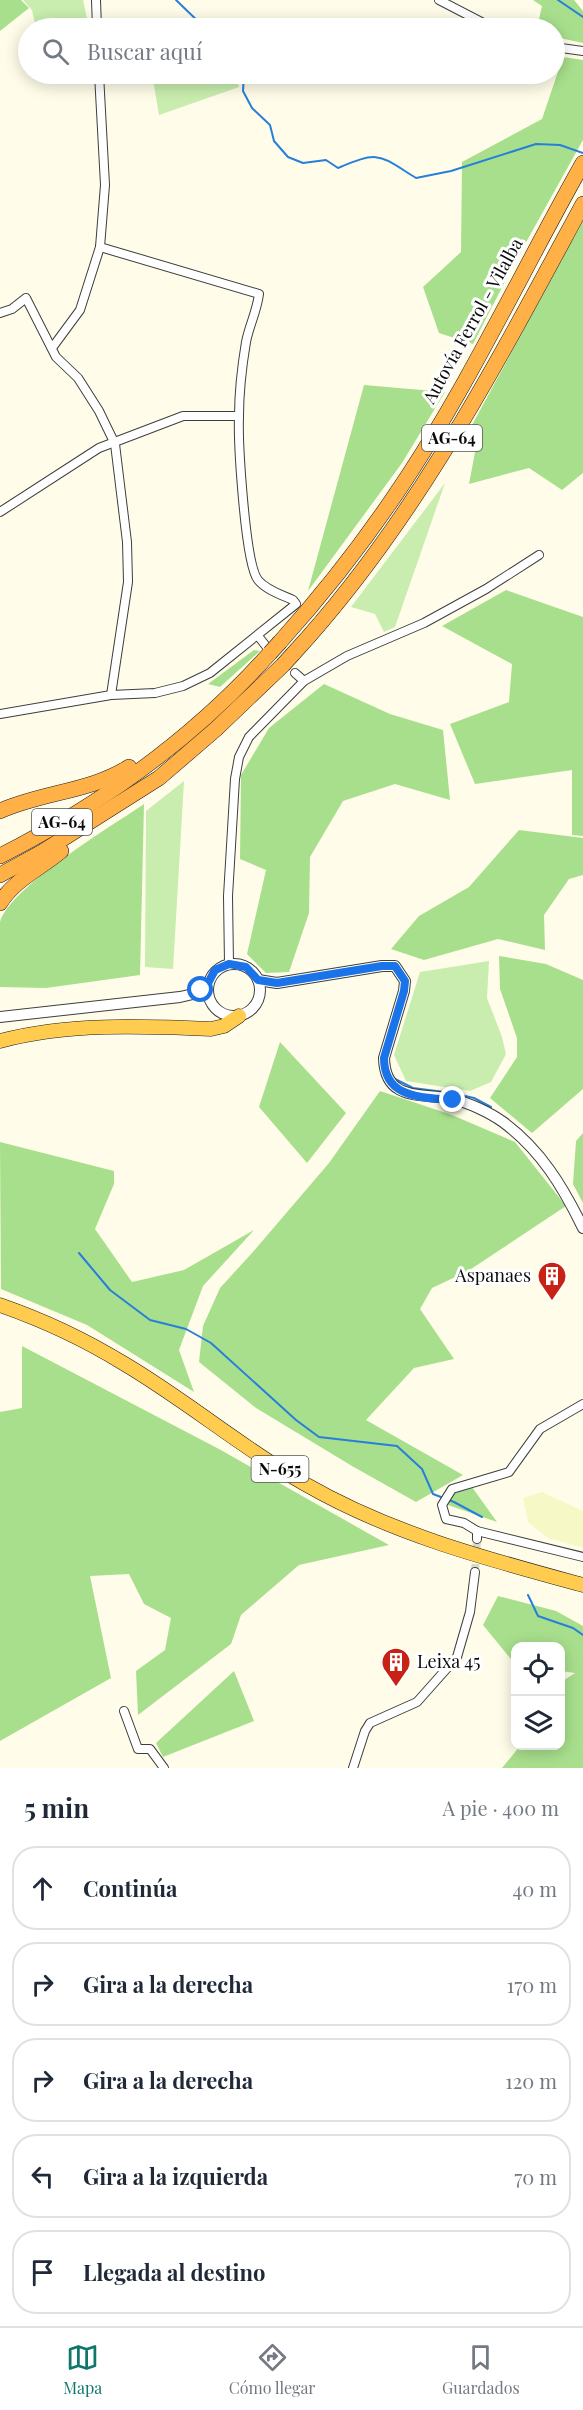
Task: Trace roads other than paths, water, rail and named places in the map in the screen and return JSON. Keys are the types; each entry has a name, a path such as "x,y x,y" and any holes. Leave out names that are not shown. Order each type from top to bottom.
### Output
{"highway":[{"name":"Autovía Ferrol - Vilalba","path":"0,856 37,837 93,803 177,741 248,678 272,647 318,600 401,487 449,408 583,163"},
{"name":"AG-64","path":"0,874 42,852 159,778 290,664 372,561 428,478 503,351 583,204"},
{"path":"0,811 21,801 88,787 119,773 151,752 177,741"},
{"path":"0,903 5,895 120,802"},
{"path":"0,1041 71,1030 123,1027 211,1029 224,1026 239,1016"},
{"name":"N-655","path":"0,1305 65,1332 123,1363 273,1464 353,1510 430,1542 583,1585"}],"street":[{"path":"96,0 97,18"},
{"path":"439,0 474,18"},
{"path":"565,48 583,51"},
{"path":"51,348 80,310 100,247 105,185 100,84"},
{"path":"0,714 111,695 155,693 183,686 210,673 296,604 293,600 266,588 258,580 251,567 239,416 246,341 257,310 259,294 100,247"},
{"path":"0,313 12,309 26,298 56,357 78,378 99,411 115,444 127,542 128,582 111,695"},
{"path":"0,512 99,448 115,444 183,416 239,416"},
{"path":"229,964 228,896 235,779 239,757 249,737 304,681 347,656 424,623 486,589 538,555"},
{"path":"258,636 272,647"},
{"path":"290,664 304,681"},
{"path":"0,1017 193,994 207,985 215,970 229,964 246,967 258,980 277,983 382,966 395,966 405,981 384,1058 384,1069 388,1079 395,1087 416,1097 453,1100 475,1107 508,1126 523,1138 546,1163 568,1198 583,1228"},
{"path":"258,980 259,997"},
{"path":"180,997 210,1003 222,1014 239,1016 249,1012 259,997 277,983"},
{"path":"207,985 210,1003"},
{"path":"583,1404 540,1429 509,1472 452,1489 442,1504 446,1519 464,1522 477,1535 583,1557"},
{"path":"353,1768 365,1731 370,1723 417,1702 457,1657 470,1612 476,1572"},
{"path":"124,1711 138,1749 150,1749 164,1768"}],"waterway":[{"path":"176,0 195,18"},
{"path":"558,0 583,17"},
{"path":"243,84 243,91 252,108 270,125 274,141 288,157 303,163 326,160 338,168 371,157 379,158 394,164 416,178 451,171 536,144 560,145 583,153"},
{"path":"393,1078 413,1088 474,1098 491,1107"},
{"path":"79,1253 110,1290 150,1320 186,1329 211,1343 296,1420 319,1437 397,1446 422,1469 433,1494 482,1517"},
{"path":"528,1595 538,1616 573,1628 583,1635"}],"tunnel":[{"path":"475,1572 477,1539"}],"place":[{"name":"Aspanaes","path":"552,1302"},
{"name":"Leixa 45","path":"396,1688"}]}
